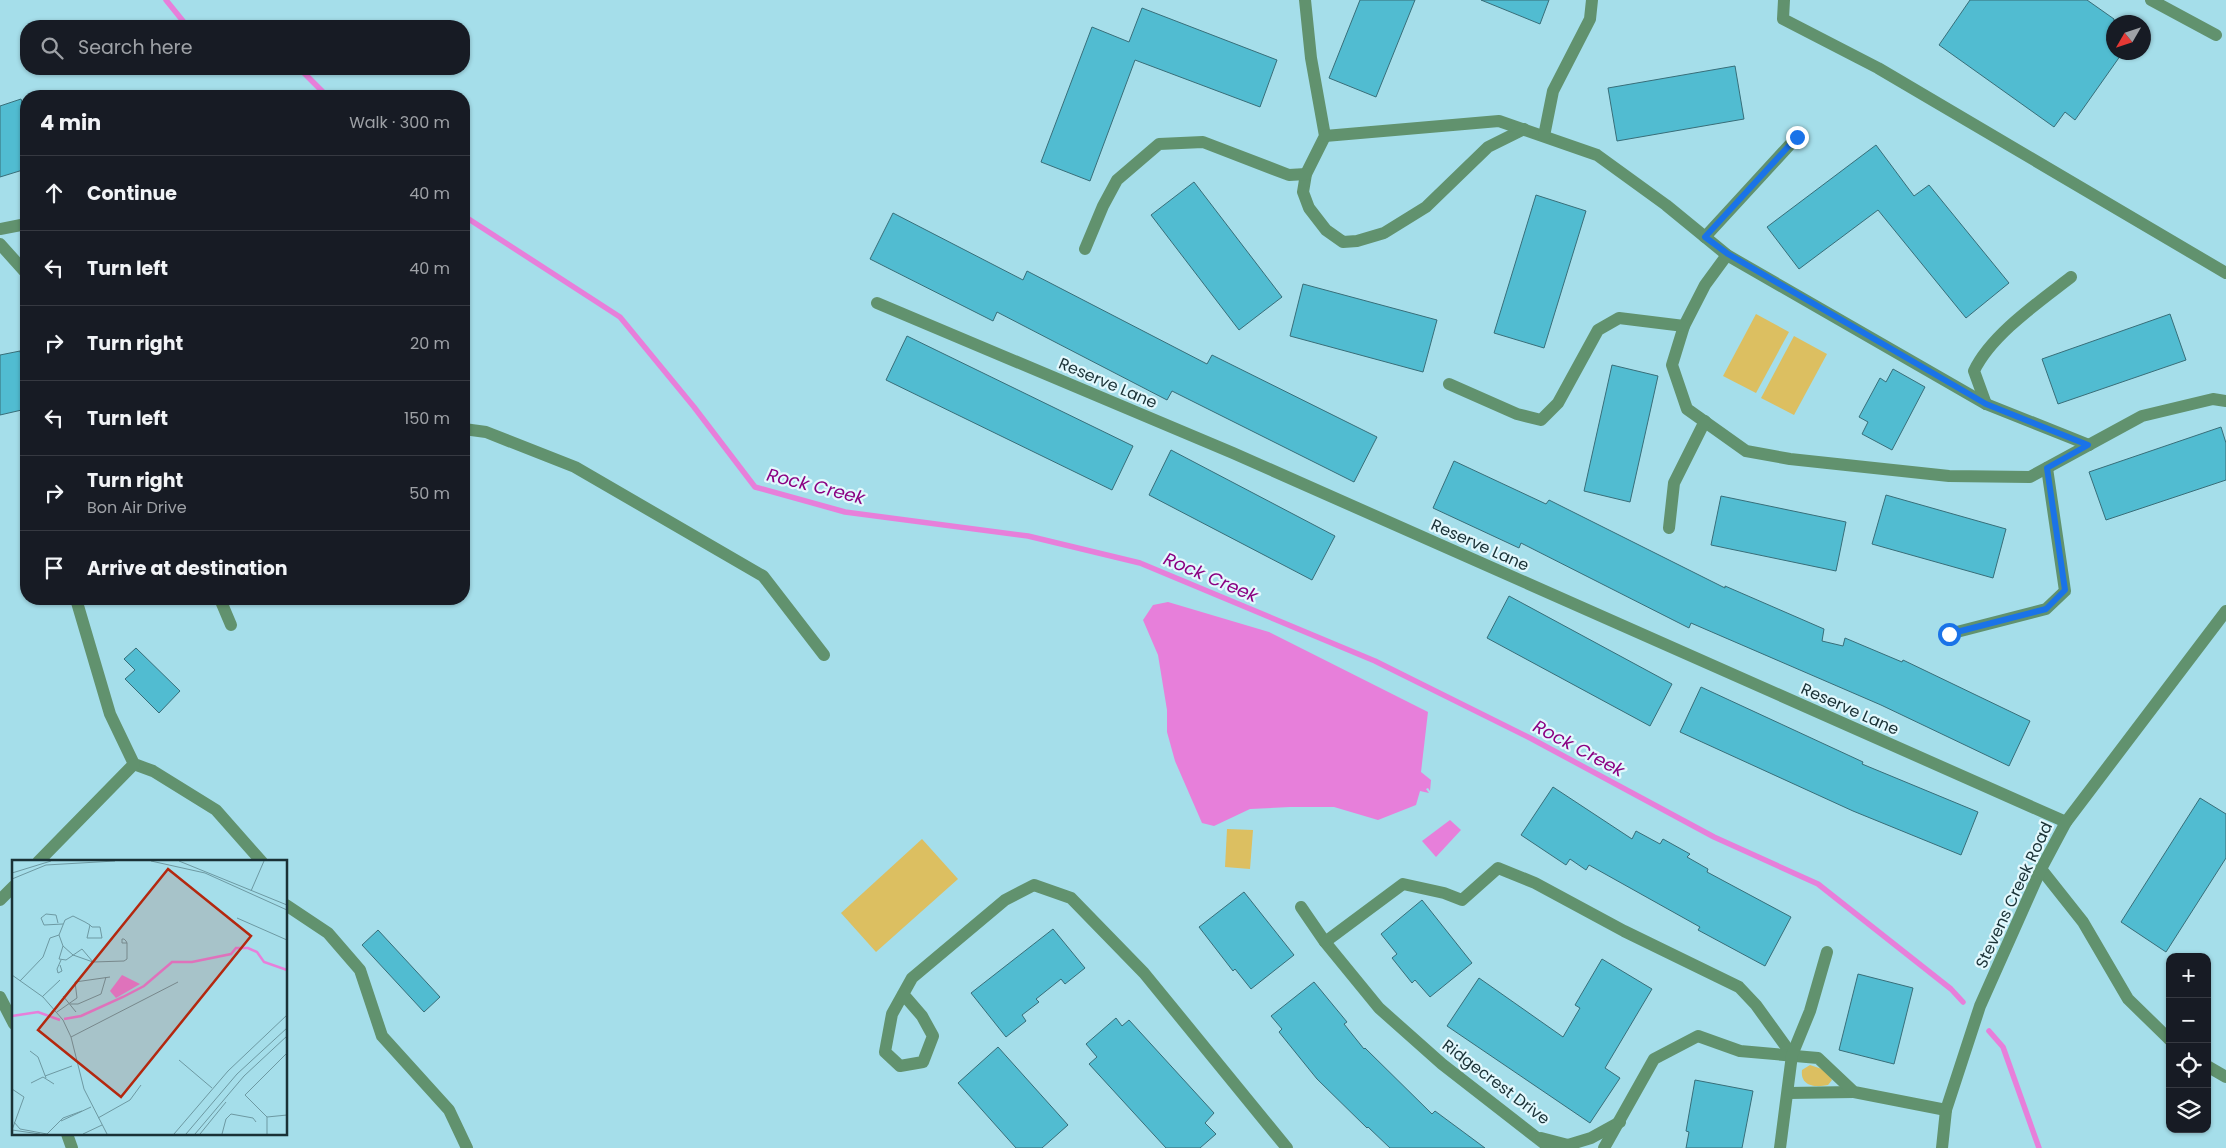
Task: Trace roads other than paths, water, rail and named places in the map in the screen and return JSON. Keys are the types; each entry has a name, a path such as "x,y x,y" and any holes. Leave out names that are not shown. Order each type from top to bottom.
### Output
{"street":[{"path":"1305,0 1311,58 1325,136 1306,174 1303,192 1309,208 1326,230 1343,242 1384,233 1426,207 1488,147 1524,129"},
{"path":"1544,136 1553,91 1590,18 1592,0"},
{"path":"1784,0 1783,19 1878,68 2226,273"},
{"path":"2151,0 2172,5 2216,35"},
{"path":"1325,136 1499,121 1597,155 1728,254 1986,404 2088,445"},
{"path":"1705,237 1797,137"},
{"path":"1085,249 1103,206 1117,180 1159,144 1203,142 1289,175 1306,174"},
{"path":"0,229 20,225"},
{"path":"0,244 20,266"},
{"path":"1728,254 1705,285 1684,326 1672,365 1688,409 1746,451 1790,459 1949,476 2030,477 2142,416 2213,399 2226,401"},
{"path":"1986,404 1974,371 1980,359 2021,315 2071,278"},
{"name":"Reserve Lane","path":"877,304 1233,453 2066,822"},
{"path":"1449,384 1517,414 1541,420 1558,403 1598,330 1620,318 1684,326"},
{"path":"1669,528 1674,484 1705,421"},
{"path":"470,430 486,432 575,466 762,576 824,655"},
{"path":"1949,634 2046,609 2065,590 2047,468"},
{"path":"78,605 110,714 134,764 153,771 216,810 260,860"},
{"path":"223,605 231,625"},
{"name":"Stevens Creek Road","path":"1942,1148 1946,1110 1980,1006 2041,869 2066,822 2226,611"},
{"path":"40,860 134,764"},
{"path":"1325,942 1403,884 1462,900 1498,868 1535,883 1624,931 1738,987 1756,1005 1792,1055"},
{"path":"2041,869 2083,922 2128,999 2166,1036"},
{"path":"903,994 922,1016 933,1036 923,1062 900,1066 885,1052 892,1014 903,994 912,978 1005,900 1034,885 1071,898 1144,973 1285,1147"},
{"path":"0,900 12,888"},
{"path":"288,906 328,933 360,970 382,1036 449,1110 467,1148"},
{"name":"Ridgecrest Drive","path":"1301,907 1325,942 1379,1008 1442,1064 1536,1137 1568,1145 1592,1138 1621,1121"},
{"path":"1780,1148 1792,1055 1810,1011 1827,952"},
{"path":"0,998 12,1020"},
{"path":"1604,1148 1621,1121 1654,1059 1698,1036 1740,1051 1818,1058 1854,1092"},
{"path":"2211,1068 2226,1077"},
{"path":"1788,1092 1854,1092 1946,1110"},
{"path":"68,1136 72,1148"},
{"path":"1536,1137 1550,1148"}],"waterway":[{"name":"Rock Creek","path":"166,0 182,20"},
{"name":"Rock Creek","path":"306,75 321,90"},
{"name":"Rock Creek","path":"470,220 620,317 694,407 755,487 845,512 1028,536 1140,563 1375,661 1532,739 1714,837 1818,884 1951,989 1963,1002"},
{"name":"Rock Creek","path":"1989,1031 2003,1047 2039,1148"}]}
